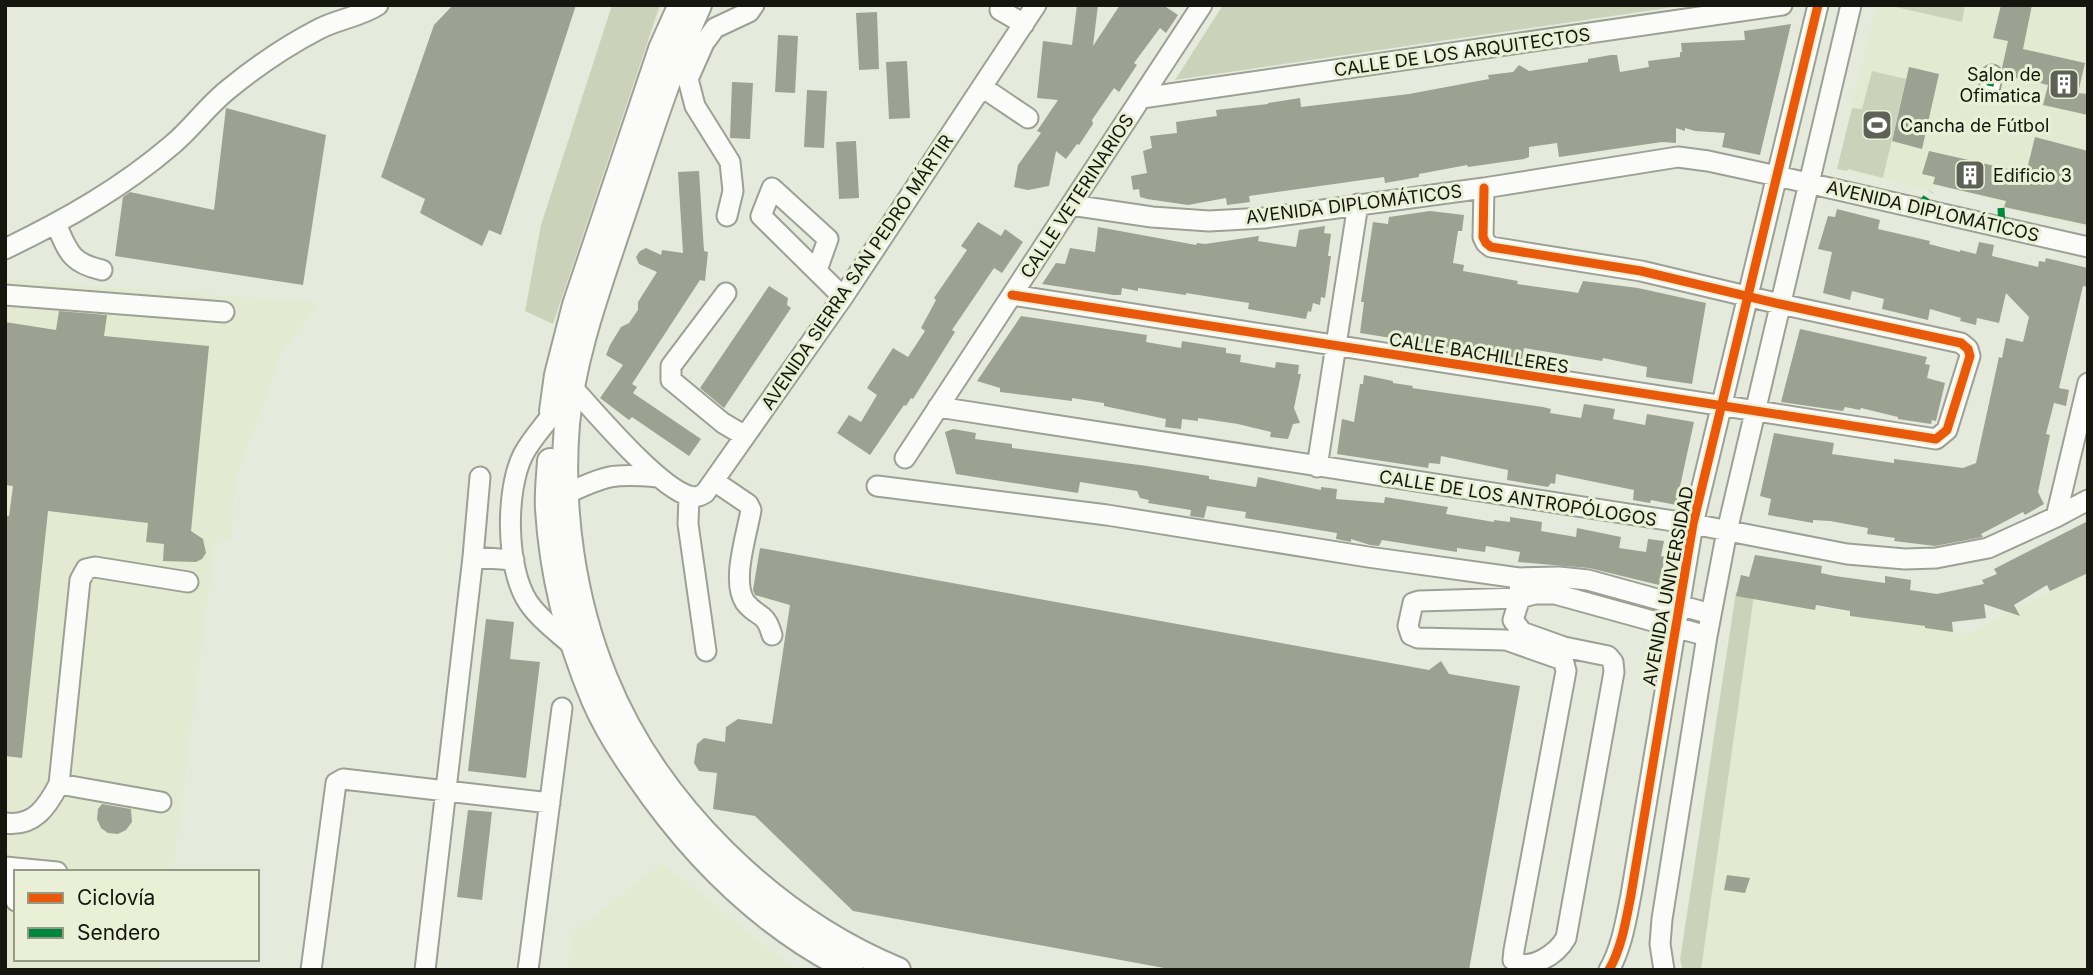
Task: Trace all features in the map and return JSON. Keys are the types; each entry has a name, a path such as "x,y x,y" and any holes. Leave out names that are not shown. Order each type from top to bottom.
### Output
{"main road":[{"path":"680,5 661,49 575,305 557,375 551,416 548,509 558,582 575,648 595,703 624,755 656,803 693,848 738,893 786,931 851,970"},
{"path":"699,5 683,40 645,148 593,310 572,387 567,424 566,494 575,571 587,627 605,678 626,722 656,769 694,820 731,859 778,900 830,936 898,970"}],"street":[{"path":"5,249 76,214 146,167 176,142 228,89 283,51 320,28 357,16 379,5"},
{"path":"727,216 733,191 730,162 695,106 688,79 715,28 749,12 754,5"},
{"name":"AVENIDA SIERRA SAN PEDRO MÁRTIR","path":"689,496 698,497 705,493 714,481 843,297 1036,5"},
{"name":"CALLE VETERINARIOS","path":"905,458 1202,5"},
{"name":"CALLE DE LOS ARQUITECTOS","path":"1142,98 1782,5"},
{"name":"AVENIDA UNIVERSIDAD","path":"1609,970 1616,958 1631,895 1693,524 1818,5"},
{"path":"1664,970 1661,962 1662,919 1707,636 1727,531 1851,5"},
{"path":"1000,10 1024,24"},
{"path":"982,87 1028,118"},
{"name":"AVENIDA DIPLOMÁTICOS","path":"1071,205 1152,217 1209,221 1264,218 1484,188 1678,157 1708,160 1919,209 2001,218 2088,247"},
{"path":"1484,188 1483,237 1491,247 1642,271 1780,304"},
{"path":"1919,209 1930,191"},
{"path":"1317,467 1358,204"},
{"path":"55,224 72,257 82,264 102,270"},
{"path":"817,270 843,297"},
{"path":"726,293 671,366 671,380 723,423 745,436"},
{"path":"5,295 225,312"},
{"name":"CALLE BACHILLERES","path":"1012,295 1936,439 1947,430 1970,356 1968,349 1961,343 1780,304"},
{"path":"2056,517 2088,383"},
{"path":"572,387 658,477 689,496 688,524 706,651"},
{"name":"CALLE DE LOS ANTROPÓLOGOS","path":"938,407 1693,524 1847,554 1905,559 1936,558 1988,548 2088,500"},
{"path":"551,416 523,454 515,476 510,504 514,560 519,584 528,602 542,619 575,648"},
{"path":"566,494 606,476 622,474 658,477"},
{"path":"425,970 480,477"},
{"path":"714,481 748,504 751,510 738,583 746,602 768,621 772,635"},
{"path":"877,486 1107,514 1368,557 1519,578 1559,577 1588,580 1712,614"},
{"path":"473,557 514,560"},
{"path":"5,823 17,824 38,815 50,802 59,784 80,580 86,569 95,567 188,582"},
{"path":"1492,639 1513,620 1520,598 1519,578"},
{"path":"1513,620 1522,632 1564,647 1608,656 1613,662 1614,672 1566,938 1557,949 1529,966 1519,965 1513,960 1514,950 1566,671 1564,663 1560,659 1506,640 1418,638 1411,635 1408,626 1410,608 1413,603 1419,601 1520,598 1535,594 1555,594 1707,636"},
{"path":"528,970 562,708"},
{"path":"312,970 337,783 343,779 550,803"},
{"path":"59,784 161,803"},
{"path":"14,895 10,867 38,870"}],"shaded area":[{"path":"612,5 660,5 553,324 525,311 541,225"},
{"path":"1223,5 1687,5 1175,80"},
{"path":"1876,5 2088,5 2088,228 2001,208 1995,200 1937,186 1930,191 1837,169"},
{"path":"1887,5 1965,5 1962,22"},
{"name":"Cancha de Fútbol","path":"1872,71 1906,79 1883,178 1848,169 1837,169 1852,108 1862,109"},
{"path":"5,279 319,303 276,361 274,377 235,481 231,544 216,534 173,870 14,870 14,961 159,961 157,970 5,970"},
{"path":"2088,572 2088,970 1701,970 1754,595 1968,634"},
{"path":"1736,592 1754,595 1701,970 1683,970 1680,960"},
{"path":"662,863 796,970 568,970 571,934"}],"building":[{"path":"453,5 576,5 501,235 489,230 482,246 420,213 425,199 381,177 434,25"},
{"path":"1077,5 1098,5 1093,46 1120,5 1163,5 1178,15 1166,33 1160,28 1134,63 1137,65 1119,92 1114,88 1079,145 1077,144 1066,159 1056,151 1049,186 1028,190 1014,187 1018,165 1041,133 1037,131 1058,100 1037,98 1043,41 1072,45"},
{"path":"2001,5 2032,5 2023,49 2085,63 2078,93 2088,94 2088,115 2043,105 2048,85 2004,75 2002,68 2008,41 1993,38"},
{"path":"877,12 879,69 859,70 856,13"},
{"path":"1791,24 1760,155 1722,147 1725,133 1676,128 1676,143 1662,142 1559,157 1557,143 1529,147 1529,157 1524,159 1467,165 1385,183 1384,177 1249,196 1250,202 1227,205 1226,198 1188,205 1147,199 1140,197 1139,189 1133,190 1131,176 1147,173 1143,151 1152,148 1150,136 1177,133 1176,122 1217,116 1216,110 1300,98 1301,107 1409,94 1489,79 1488,75 1513,72 1519,65 1529,71 1588,62 1588,59 1611,55 1617,55 1620,72 1649,67 1648,61 1680,57 1681,43 1745,40 1744,31"},
{"path":"778,35 798,36 795,93 775,92"},
{"path":"907,61 910,118 889,119 886,62"},
{"path":"1909,67 1939,74 1922,149 1892,141"},
{"path":"732,82 753,83 750,139 730,138"},
{"path":"807,90 827,91 824,148 804,147"},
{"path":"226,108 326,135 303,285 115,256 123,197 130,192 214,210"},
{"path":"2035,137 2088,151 2088,225 2004,207 2006,201 1933,184 1935,177 1922,174 1929,151 2026,173"},
{"path":"856,141 859,198 839,199 836,142"},
{"path":"699,171 704,251 708,252 705,281 700,280 632,384 637,387 633,393 701,439 689,456 632,417 629,420 600,398 623,365 606,355 610,345 621,327 629,323 638,310 638,302 657,272 639,264 636,257 646,248 661,255 662,250 683,253 678,172"},
{"path":"1837,209 1880,220 1878,229 1930,241 1929,244 1960,252 1976,254 1979,242 1994,245 1992,256 2038,267 2039,261 2045,262 2046,258 2088,268 2088,287 2083,286 2059,388 2069,390 2066,406 2054,403 2046,434 2050,435 2038,492 2044,504 1981,534 1983,537 1935,546 1894,541 1895,538 1867,534 1868,528 1830,521 1813,520 1813,523 1768,515 1771,499 1760,496 1774,433 1834,443 1832,454 1894,463 1894,459 1963,468 1976,463 1999,357 2002,358 2006,338 2023,342 2029,317 2006,293 1999,323 1977,318 1976,325 1930,309 1928,320 1882,309 1884,299 1852,291 1850,300 1823,293 1832,252 1818,249 1828,216 1835,217"},
{"path":"1430,211 1464,215 1462,231 1458,231 1453,263 1464,265 1463,271 1518,281 1517,284 1578,293 1583,281 1638,288 1706,303 1692,384 1646,377 1647,367 1603,358 1602,361 1524,348 1522,359 1360,333 1364,302 1361,302 1373,222 1388,224 1389,217"},
{"path":"978,222 1001,236 1005,229 1023,242 1002,273 994,268 952,330 955,332 913,399 904,405 870,455 837,433 849,415 861,422 877,395 867,388 893,348 908,357 925,331 921,328 936,300 934,298 967,250 961,246"},
{"path":"1325,226 1324,233 1331,234 1328,256 1331,256 1325,298 1321,297 1320,305 1313,303 1306,319 1248,309 1249,303 1186,293 1122,288 1121,295 1114,295 1042,284 1056,263 1065,264 1070,248 1095,252 1098,227 1196,245 1259,236 1258,241 1296,247 1299,230"},
{"path":"769,286 788,298 787,305 791,308 724,408 700,388"},
{"path":"59,311 107,315 104,336 209,346 191,531 203,539 206,553 196,562 163,561 164,544 146,542 148,523 48,511 22,758 5,756 5,516 9,516 13,486 5,485 5,322 56,330"},
{"path":"1021,316 1147,335 1146,342 1181,348 1182,341 1226,348 1226,353 1241,355 1240,362 1275,368 1276,362 1299,365 1298,374 1301,374 1294,408 1300,423 1293,424 1288,439 1270,437 1271,432 1238,424 1198,418 1198,421 1182,419 1181,429 1165,427 1166,419 1104,406 1104,403 1000,392 1000,388 977,381"},
{"path":"1800,329 1927,357 1925,364 1930,365 1927,378 1945,383 1936,421 1932,420 1931,424 1898,419 1861,408 1845,407 1843,411 1781,402"},
{"path":"1364,375 1413,386 1412,388 1543,407 1551,409 1550,413 1581,418 1584,404 1615,409 1613,419 1645,425 1647,414 1694,422 1676,505 1633,500 1634,490 1556,474 1555,484 1551,483 1548,487 1507,480 1508,470 1441,456 1440,464 1429,463 1428,468 1337,454 1342,419 1354,422"},
{"path":"953,429 976,433 975,439 1012,444 1012,448 1147,466 1256,487 1258,477 1321,490 1321,487 1337,489 1336,499 1384,503 1385,497 1448,507 1446,514 1494,522 1510,522 1510,517 1542,522 1541,531 1576,537 1577,528 1621,537 1619,548 1646,552 1648,539 1664,541 1661,556 1665,557 1659,585 1589,568 1518,562 1520,552 1486,546 1485,552 1457,548 1457,552 1382,540 1379,546 1370,545 1351,539 1351,542 1336,539 1337,533 1245,518 1246,512 1207,506 1204,518 1190,516 1191,510 1148,503 1149,500 1140,498 1137,491 1080,482 1078,493 956,474 945,432"},
{"path":"2088,521 2088,573 2050,591 2047,585 2014,605 2020,616 1984,604 1986,618 1952,622 1953,632 1850,616 1850,611 1816,605 1815,610 1736,596 1741,575 1749,577 1755,555 1822,566 1821,573 1835,576 1885,583 1885,576 1911,580 1910,590 1937,594 1984,584 1982,580 1997,574 1994,569"},
{"path":"760,548 1429,670 1441,661 1449,674 1520,686 1469,970 1175,970 853,911 755,816 713,809 717,773 699,771 694,763 697,744 704,738 725,742 726,727 738,719 772,724 790,605 755,595 753,590"},
{"path":"486,619 514,622 510,659 540,662 526,778 468,771"},
{"path":"102,804 131,809 132,822 126,830 118,834 108,833 101,828 97,819 98,809"},
{"path":"468,810 492,812 482,900 457,897"},
{"path":"1727,875 1750,878 1745,893 1724,890"}],"marked path":[{"path":"1990,86 1992,75"},
{"path":"1919,209 1930,191"},
{"path":"2001,208 2002,227"}],"cycle path":[{"path":"1609,970 1620,943 1631,895 1693,524 1818,5"},
{"path":"1012,295 1936,439 1947,430 1970,356 1968,349 1961,343 1641,271 1491,247 1483,237 1484,188"}],"place":[{"name":"Salon de Ofimatica","path":"2064,84"},
{"name":"Cancha de Fútbol","path":"1877,125"},
{"name":"Edificio 3","path":"1970,175"}]}
